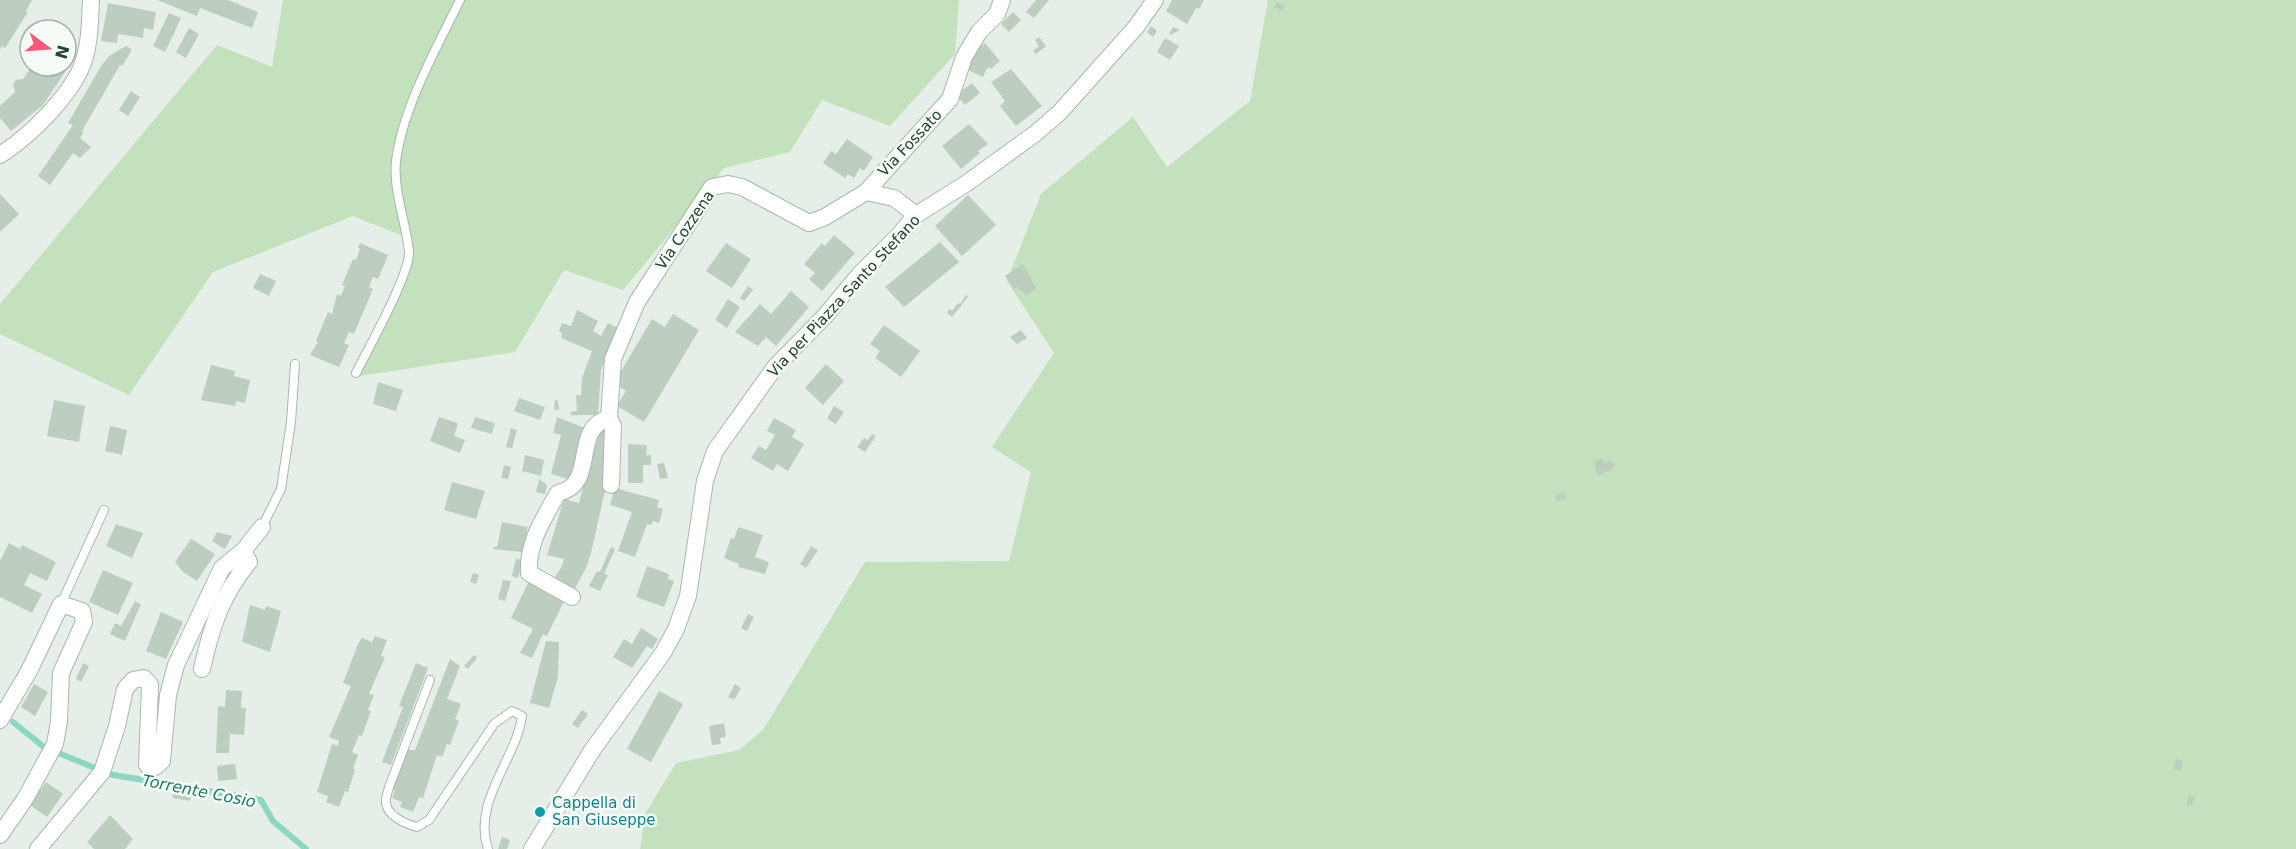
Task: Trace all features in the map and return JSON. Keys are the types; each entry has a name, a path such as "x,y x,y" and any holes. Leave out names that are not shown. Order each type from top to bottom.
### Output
{"street":[{"path":"0,155 18,144 66,93 84,61 91,0"},
{"name":"Via Fossato","path":"866,192 950,99 964,57 979,32 997,14 1002,0"},
{"name":"Via per Piazza Santo Stefano","path":"531,849 593,749 663,653 676,629 688,597 705,481 715,451 775,367 825,316 859,275 916,215 967,183 1036,133 1060,112 1136,27 1155,0"},
{"name":"Via Cozzena","path":"609,418 613,359 628,319 712,187 728,184 742,187 809,223 825,217 866,192"},
{"path":"866,192 894,198 916,215"},
{"path":"572,597 529,573 528,556 558,493 567,491 581,475 589,432 599,421 609,418 613,426 611,485"},
{"path":"38,849 102,772 126,689 133,680 144,678 150,685 147,765 155,767 162,761 168,695 176,665 222,568 243,551 262,527"},
{"path":"202,669 211,627 234,580 249,562 243,551"},
{"path":"0,720 29,671 61,604 82,611 84,622 61,673 59,722 52,750 25,799 0,835"}],"lane":[{"path":"356,373 405,274 409,253 397,191 396,162 407,117 434,52 460,0"},
{"path":"262,527 281,489 291,422 296,364"},
{"path":"61,604 104,510"},
{"path":"430,680 388,788 385,802 388,811 407,825 417,827 429,820 494,724 512,711 522,716 520,732 491,793 486,820 485,841 488,849"}],"green space":[{"path":"283,0 959,0 955,54 890,126 822,100 790,152 724,168 623,290 564,270 515,352 360,376 413,240 353,216 213,272 129,395 0,334 0,304 217,45 272,67"},
{"path":"1268,0 2296,0 2296,849 640,849 645,814 676,763 739,750 763,730 865,562 1009,561 1031,472 992,447 1054,353 1007,281 1041,194 1133,117 1167,167 1250,101"}],"building":[{"path":"0,0 32,0 24,18 18,18 18,28 5,48 2,46 0,49"},
{"path":"157,0 228,0 258,12 252,28 200,8 197,16"},
{"path":"1036,0 1049,0 1034,18 1026,12"},
{"path":"1172,0 1204,0 1199,9 1196,8 1187,24 1166,11"},
{"path":"1277,2 1285,6 1283,11 1274,7"},
{"path":"108,3 156,12 153,30 144,28 143,38 118,34 117,43 101,41"},
{"path":"1013,12 1021,20 1009,32 1001,24"},
{"path":"169,13 181,18 165,52 153,46"},
{"path":"1151,26 1157,31 1153,37 1147,32"},
{"path":"1173,27 1180,30 1170,35 1169,34"},
{"path":"189,28 199,34 186,58 176,52"},
{"path":"1039,37 1046,46 1036,54 1033,51 1039,46 1035,40"},
{"path":"1165,38 1179,46 1170,60 1157,52"},
{"path":"985,43 1000,61 991,69 989,67 983,77 968,70 976,51"},
{"path":"126,46 132,50 122,66 120,65 82,131 84,132 80,138 91,147 80,158 73,153 50,185 38,176 73,125 68,123 101,66 109,56"},
{"path":"1011,69 1042,106 1016,126 1000,106 1005,101 991,82"},
{"path":"61,78 43,105 11,131 0,118 0,106 15,92 13,84 16,80"},
{"path":"972,83 980,93 965,105 956,95"},
{"path":"131,91 140,97 128,116 119,110"},
{"path":"969,124 988,144 961,169 942,146"},
{"path":"847,139 873,157 864,171 860,168 854,178 848,174 845,178 823,163 831,151 836,154"},
{"path":"0,194 19,214 0,232"},
{"path":"968,195 996,225 962,256 935,226"},
{"path":"834,235 855,253 822,291 809,279 815,273 804,264 822,243 825,246"},
{"path":"940,242 959,262 904,307 885,287"},
{"path":"360,243 388,255 378,279 373,277 369,287 373,289 354,334 349,332 344,343 349,345 339,367 310,355 318,342 316,341 328,312 332,314 337,294 341,296 345,286 342,285 353,259 356,260"},
{"path":"726,243 751,259 732,288 706,271"},
{"path":"1023,264 1036,288 1027,296 1017,287 1014,289 1005,276"},
{"path":"260,274 276,281 269,296 253,288"},
{"path":"748,286 753,290 744,301 740,298"},
{"path":"791,291 809,307 776,346 766,337 758,346 735,332 760,304 771,314"},
{"path":"966,295 968,297 952,317 947,313 949,309 952,311 958,303 960,304"},
{"path":"728,299 740,307 727,328 715,320"},
{"path":"577,310 598,321 593,331 601,336 608,323 618,328 601,370 598,415 571,415 570,412 577,411 576,395 581,395 582,378 592,351 561,338 562,333 559,331 562,323 571,326"},
{"path":"673,314 699,330 644,422 617,406 626,391 620,387 617,378 652,319 665,327"},
{"path":"884,325 920,351 901,377 875,358 880,351 870,344"},
{"path":"1021,330 1027,338 1017,344 1010,337"},
{"path":"826,364 844,381 823,405 805,388"},
{"path":"211,365 235,371 234,376 250,380 245,403 236,401 235,406 201,400"},
{"path":"378,382 403,390 396,411 373,404"},
{"path":"519,398 545,407 540,420 514,411"},
{"path":"54,400 85,406 79,442 47,436"},
{"path":"555,400 558,401 559,410 554,409"},
{"path":"834,406 844,412 836,424 827,419"},
{"path":"439,417 458,423 454,436 465,440 460,453 430,441"},
{"path":"475,417 495,423 492,434 471,428"},
{"path":"557,417 585,428 572,480 551,474 561,435 553,433"},
{"path":"774,418 796,430 792,437 804,444 788,471 777,464 773,471 751,458 759,446 766,450 775,435 767,431"},
{"path":"110,426 127,430 122,455 105,451"},
{"path":"598,427 606,428 609,473 591,553 573,592 552,581 564,559 547,555 564,499 579,503"},
{"path":"511,428 517,430 512,448 506,447"},
{"path":"872,434 876,436 865,452 857,447 864,438 868,440"},
{"path":"628,444 647,445 646,455 651,455 651,465 643,465 643,483 628,483"},
{"path":"525,455 544,460 541,476 522,471"},
{"path":"1601,458 1605,463 1611,460 1615,467 1598,476 1594,462"},
{"path":"664,463 668,478 660,479 657,464"},
{"path":"504,465 511,467 508,479 501,478"},
{"path":"539,479 547,485 545,494 536,492"},
{"path":"452,482 485,491 476,519 444,510"},
{"path":"615,488 659,500 657,507 663,509 659,523 653,521 651,525 647,524 635,557 618,551 632,512 610,505"},
{"path":"1565,492 1567,498 1557,502 1555,496"},
{"path":"502,522 528,527 522,552 493,549 497,547"},
{"path":"116,524 143,533 132,558 106,546"},
{"path":"738,527 763,535 755,557 769,562 765,574 738,567 739,564 724,558 731,538 734,539"},
{"path":"217,532 232,536 225,549 212,541"},
{"path":"191,539 215,554 197,581 183,572 175,562"},
{"path":"9,543 20,549 22,545 56,562 47,581 30,573 24,585 42,594 32,613 0,597 0,561"},
{"path":"811,546 818,550 806,568 800,564"},
{"path":"611,547 615,549 604,574 608,575 600,591 589,586 597,571 600,572"},
{"path":"516,559 523,560 518,578 512,576"},
{"path":"647,566 669,574 668,579 674,581 664,607 636,597"},
{"path":"103,570 133,583 118,615 89,602"},
{"path":"473,573 479,575 476,584 470,582"},
{"path":"503,580 511,581 505,601 498,599"},
{"path":"529,581 565,599 547,636 543,634 532,658 520,653 533,629 511,618"},
{"path":"135,601 141,604 125,641 110,634 115,623 121,626"},
{"path":"250,605 265,610 266,606 281,611 270,652 242,642"},
{"path":"161,612 183,622 166,659 146,651"},
{"path":"748,614 754,617 747,631 741,628"},
{"path":"641,628 658,639 652,649 647,646 632,668 613,657 624,639 632,644"},
{"path":"375,636 387,640 381,656 385,657 369,694 374,695 368,710 371,711 362,736 359,735 352,752 358,755 353,769 355,770 348,792 345,791 339,807 326,802 328,796 317,792 332,744 338,746 339,741 329,737 351,686 343,683 362,638 372,642"},
{"path":"546,641 559,642 558,677 549,708 530,703"},
{"path":"474,655 477,658 468,669 464,666"},
{"path":"450,659 460,666 447,699 461,704 455,719 459,721 450,745 447,744 442,757 437,755 423,798 419,797 413,812 400,807 402,802 392,798 395,790 393,789 407,750 415,750"},
{"path":"83,663 89,666 81,682 76,679"},
{"path":"416,663 428,668 391,765 382,762 403,707 399,706"},
{"path":"34,684 48,692 35,716 21,707"},
{"path":"735,684 741,688 734,700 728,697"},
{"path":"226,690 242,691 241,708 246,708 244,735 230,734 229,753 216,753 218,706 225,707"},
{"path":"659,691 683,704 651,762 627,749"},
{"path":"582,710 588,714 578,728 572,724"},
{"path":"724,723 726,737 720,738 721,744 712,745 709,726"},
{"path":"2176,759 2183,761 2181,771 2173,769"},
{"path":"235,764 237,779 218,781 217,766"},
{"path":"46,782 63,794 47,817 30,805"},
{"path":"172,789 192,792 190,801 173,798"},
{"path":"2189,795 2195,797 2192,806 2186,805"},
{"name":"Cappella di San Giuseppe","path":"537,806 548,810 544,819 533,814"},
{"path":"110,815 133,839 125,849 94,849 87,842"},
{"path":"502,837 510,840 507,849 498,849"}],"waterway":[{"name":"Torrente Cosio","path":"13,722 44,747 95,768"},
{"name":"Torrente Cosio","path":"108,774 261,800 273,821 306,849"}],"place":[{"name":"Cappella di San Giuseppe","path":"540,812"}]}
